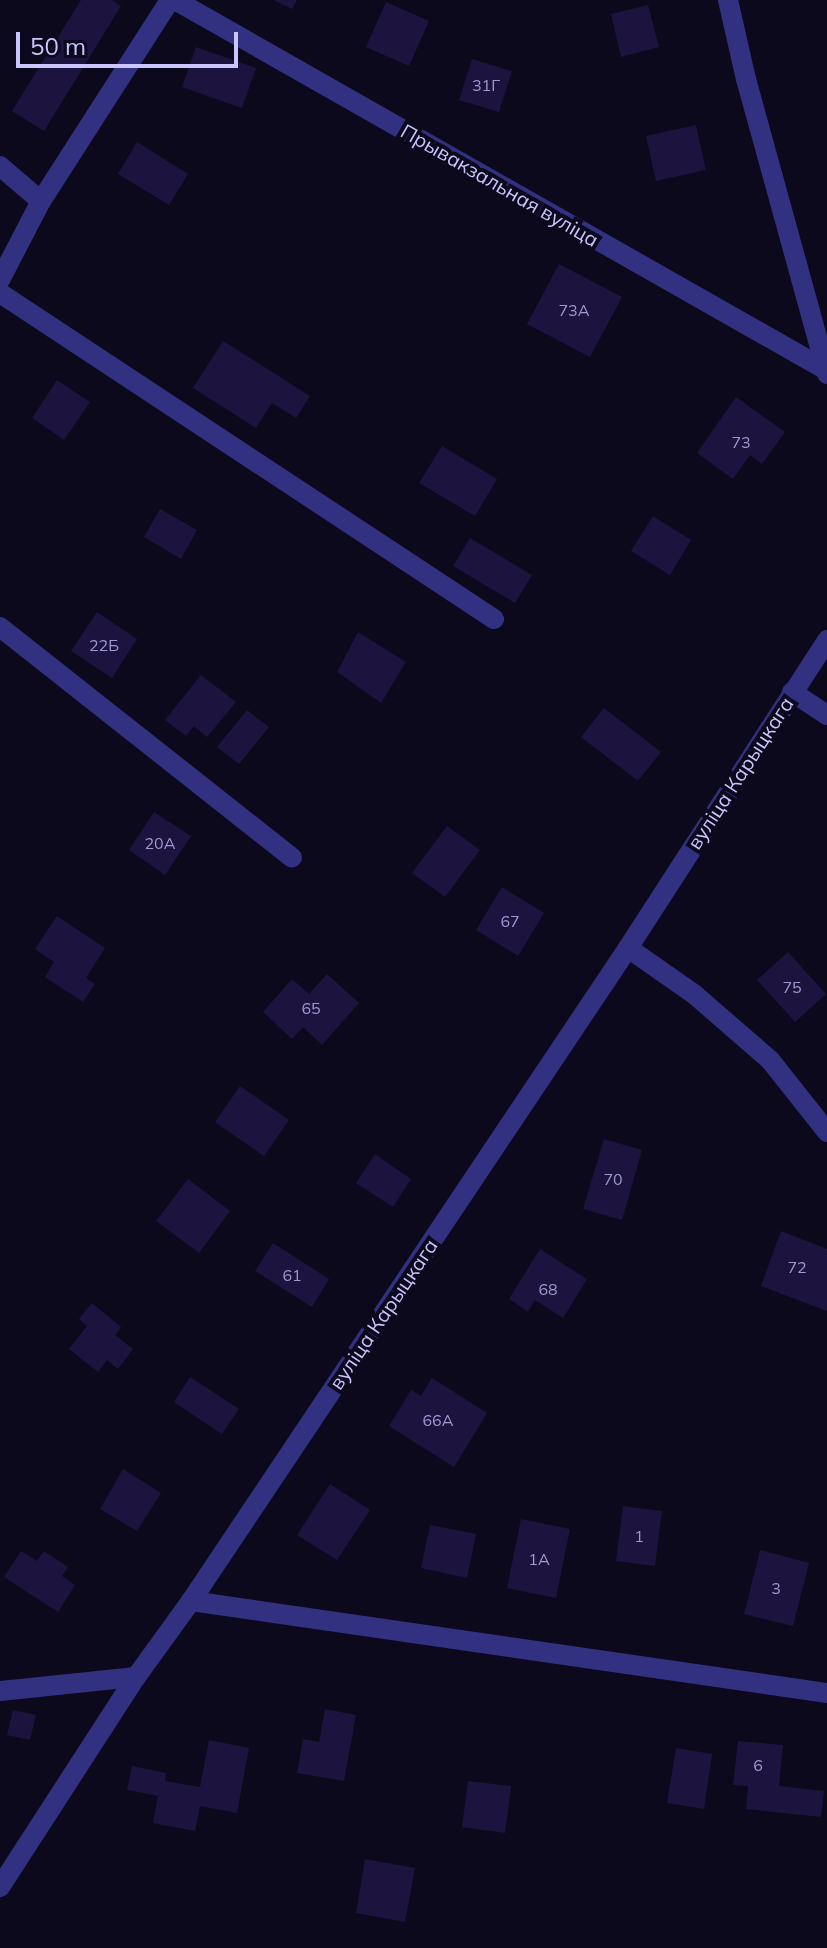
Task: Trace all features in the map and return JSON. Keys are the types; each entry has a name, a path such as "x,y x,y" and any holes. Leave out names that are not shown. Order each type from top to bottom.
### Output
{"street":[{"path":"0,280 41,201 172,0"},
{"name":"Прывакзальная вуліца","path":"172,0 826,372"},
{"path":"728,0 746,79 826,372"},
{"path":"0,166 41,201"},
{"path":"0,293 494,619"},
{"path":"0,627 292,858"},
{"name":"вуліца Карыцкага","path":"0,1887 136,1677 191,1601 628,948 827,640"},
{"path":"792,692 827,715"},
{"path":"628,948 694,994 770,1060 827,1132"},
{"path":"191,1601 827,1693"},
{"path":"0,1691 136,1677"}],"building":[{"path":"81,0 112,0 121,6 44,131 12,111"},
{"path":"274,0 297,0 292,9"},
{"path":"386,2 429,21 409,66 366,47"},
{"path":"648,5 659,47 621,57 611,14"},
{"path":"196,47 256,68 242,108 182,87"},
{"path":"472,59 512,71 499,112 459,100"},
{"path":"696,125 706,170 656,181 646,136"},
{"path":"137,142 188,174 169,205 118,174"},
{"path":"559,264 622,297 590,357 527,324"},
{"path":"223,341 310,396 296,418 272,403 256,428 193,388"},
{"path":"57,380 90,402 64,440 32,418"},
{"path":"736,397 785,432 762,464 750,455 733,479 697,453"},
{"path":"442,446 497,479 475,516 419,483"},
{"path":"160,509 197,530 181,559 144,537"},
{"path":"653,516 691,540 670,575 631,551"},
{"path":"470,538 532,575 515,603 453,566"},
{"path":"97,612 137,639 112,678 71,651"},
{"path":"358,632 406,662 381,703 337,672"},
{"path":"201,675 236,702 207,737 194,726 186,736 165,720"},
{"path":"604,708 661,752 638,781 581,737"},
{"path":"247,710 269,727 239,764 217,747"},
{"path":"154,812 191,836 165,875 129,850"},
{"path":"447,826 480,850 445,897 412,873"},
{"path":"502,887 544,913 518,956 476,930"},
{"path":"57,916 105,948 86,978 95,984 83,1002 45,977 54,962 35,949"},
{"path":"788,952 826,994 795,1022 757,980"},
{"path":"327,974 359,1003 322,1045 303,1027 292,1039 263,1012 292,979 309,994"},
{"path":"240,1086 289,1120 264,1156 215,1122"},
{"path":"604,1139 642,1150 622,1220 583,1209"},
{"path":"375,1154 411,1179 393,1207 356,1183"},
{"path":"188,1179 230,1211 199,1253 156,1221"},
{"path":"781,1231 827,1249 827,1311 761,1286"},
{"path":"273,1243 329,1279 312,1307 255,1271"},
{"path":"540,1249 587,1279 563,1318 535,1300 528,1312 509,1299"},
{"path":"92,1303 121,1327 115,1335 133,1349 118,1369 107,1360 98,1372 69,1349 87,1326 79,1319"},
{"path":"190,1377 239,1409 222,1434 174,1402"},
{"path":"432,1378 487,1413 454,1467 389,1426 411,1390 421,1396"},
{"path":"123,1469 161,1493 137,1531 100,1509"},
{"path":"330,1484 370,1510 337,1560 297,1535"},
{"path":"623,1506 662,1511 655,1566 616,1561"},
{"path":"521,1519 570,1529 556,1598 507,1588"},
{"path":"430,1525 476,1534 467,1578 421,1568"},
{"path":"760,1550 809,1563 793,1626 744,1614"},
{"path":"21,1551 37,1561 44,1551 68,1567 62,1576 75,1585 58,1612 4,1577"},
{"path":"325,1709 356,1715 344,1781 297,1773 303,1739 319,1742"},
{"path":"13,1710 36,1715 30,1740 7,1735"},
{"path":"209,1740 249,1748 237,1813 200,1806 195,1831 153,1823 158,1796 127,1790 132,1766 166,1773 165,1781 200,1787"},
{"path":"738,1741 783,1745 779,1786 824,1791 821,1817 746,1809 748,1786 733,1785"},
{"path":"676,1748 712,1754 704,1809 667,1803"},
{"path":"468,1781 511,1786 505,1833 462,1827"},
{"path":"365,1859 415,1868 405,1922 356,1913"}]}
